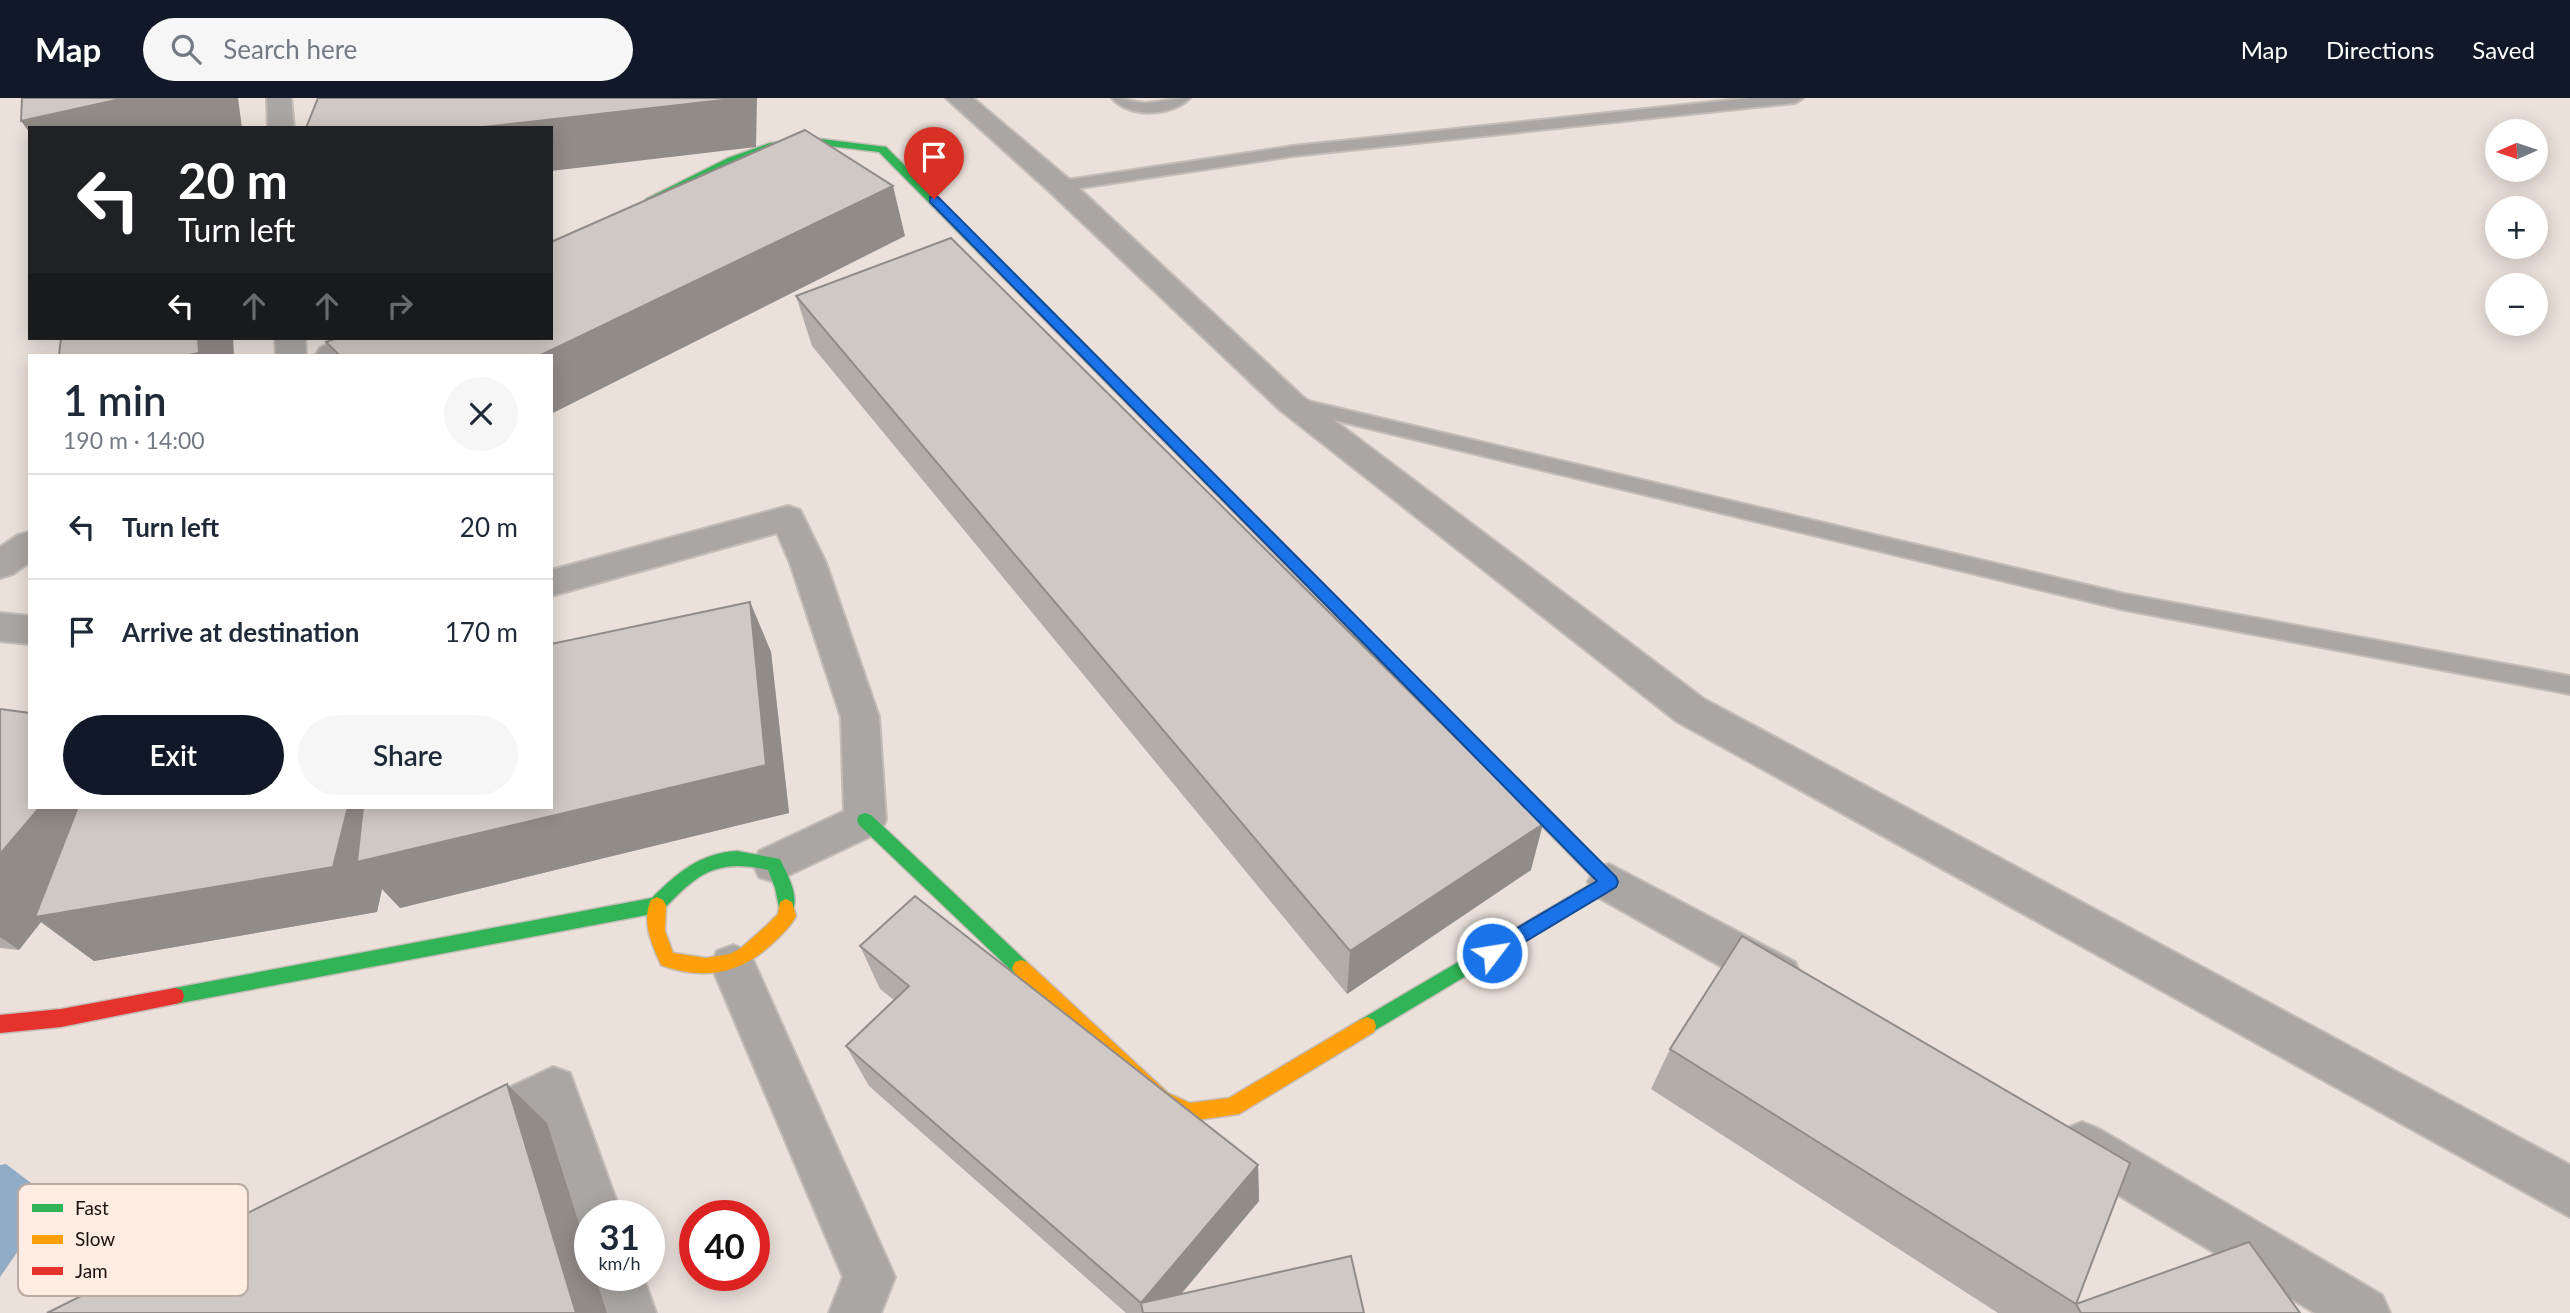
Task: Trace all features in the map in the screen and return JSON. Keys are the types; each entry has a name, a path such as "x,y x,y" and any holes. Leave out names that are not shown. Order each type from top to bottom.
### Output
{"street":[{"path":"279,98 281,126"},
{"path":"958,98 1060,186 1291,403 1690,710 2570,1192"},
{"path":"637,206 760,149 782,144 847,143 882,149 1609,882 1813,994"},
{"path":"333,354 359,340"},
{"path":"553,582 788,518 808,563 860,717 865,820 1161,1100 1190,1112 1232,1107 1609,882"},
{"path":"0,565 28,545"},
{"path":"0,627 28,630"},
{"path":"0,1024 61,1018 657,905 683,876 711,858 747,855 774,864 865,820"},
{"path":"657,905 656,931 667,959 694,969 733,965 761,945 788,916 784,888 774,864"},
{"path":"733,965 869,1277 855,1313"},
{"path":"438,1146 553,1089 591,1200"},
{"path":"2040,1122 2364,1313"},
{"path":"622,1291 630,1313"}],"lane":[{"path":"1120,98 1125,103 1145,110 1182,98"},
{"path":"1060,186 1293,151 1795,98"},
{"path":"1291,403 2125,601 2570,685"}],"water":[{"path":"6,1164 32,1184 18,1184 18,1251 0,1277 0,1165"}],"building":[{"path":"22,98 125,98 21,121"},
{"path":"318,98 741,98 492,126 307,126"},
{"path":"805,130 893,186 543,354 338,354 326,342 553,340 553,241"},
{"path":"951,238 1543,824 1350,951 796,296"},
{"path":"61,340 198,340 199,353 194,354 59,354"},
{"path":"750,602 766,765 357,862 363,809 553,809 553,644"},
{"path":"0,709 28,713 28,809 38,809 0,854"},
{"path":"77,809 348,809 333,867 35,917"},
{"path":"915,896 1258,1165 1141,1303 846,1046 909,986 860,946"},
{"path":"1742,936 2130,1163 2076,1304 1670,1049"},
{"path":"507,1084 576,1313 47,1313 81,1296 248,1296 248,1213"},
{"path":"2249,1242 2300,1313 2081,1313 2076,1304"},
{"path":"1351,1256 1364,1313 1143,1313 1141,1303"}],"traffic: fast":[{"path":"652,199 732,160 774,145 821,142 882,149 1044,312"},
{"path":"1367,1026 1609,882 1384,656"},
{"path":"865,820 1021,968"},
{"path":"175,996 657,905 696,869 722,859 754,859 774,864 784,888 786,907"}],"traffic: slow":[{"path":"1044,312 1384,656"},
{"path":"657,905 656,931 667,959 706,966 721,965 748,954 787,916 786,907"},
{"path":"1021,968 1161,1100 1190,1112 1232,1107 1367,1026"}],"traffic: jam":[{"path":"0,1024 61,1018 175,996"}],"route":[{"path":"934,199 1609,882 1492,953"}]}
